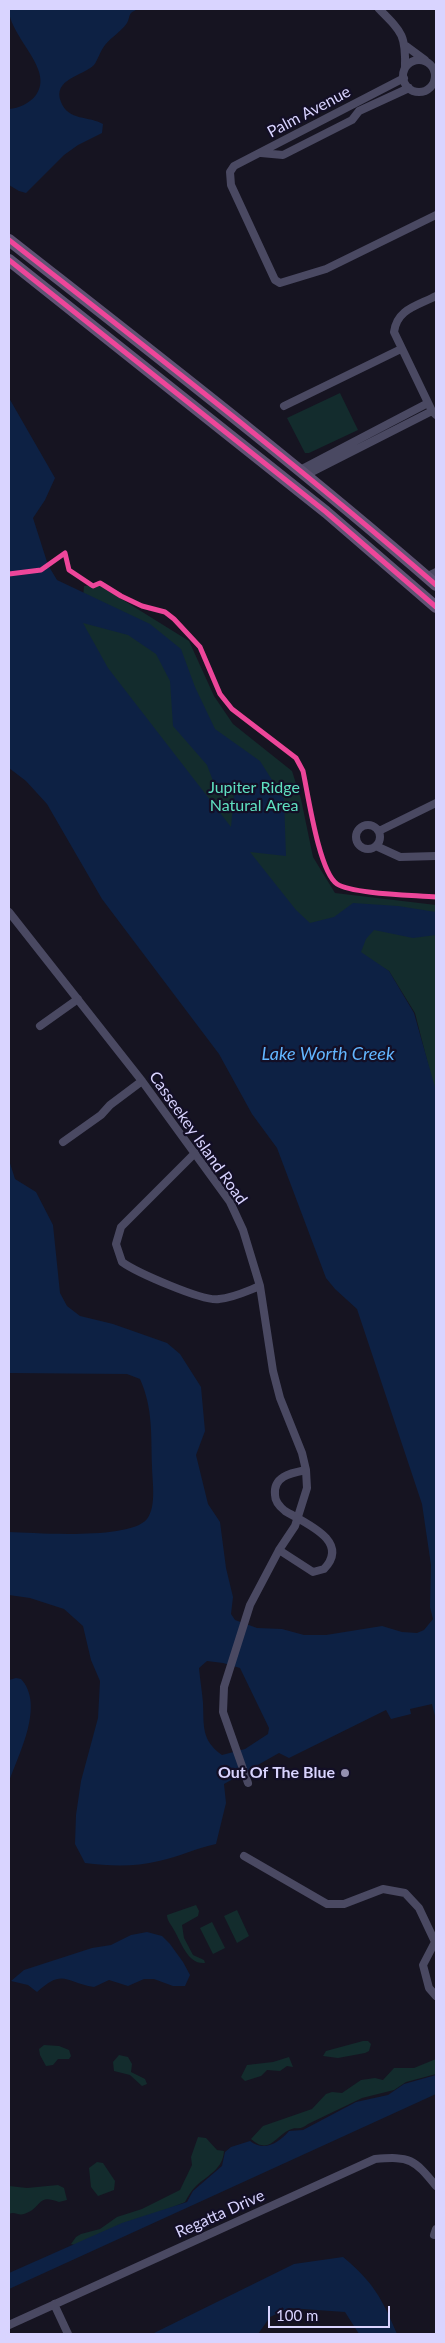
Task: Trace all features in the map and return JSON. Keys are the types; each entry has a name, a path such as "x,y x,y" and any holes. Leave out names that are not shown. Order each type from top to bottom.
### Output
{"main road":[{"path":"9,240 303,472 433,578"},
{"path":"9,254 78,306 91,304"},
{"path":"9,260 326,512 436,607"},
{"path":"89,322 104,323 135,348 154,354"},
{"path":"242,444 258,450 343,516 354,515"},
{"path":"410,584 429,590 436,596"}],"street":[{"path":"379,9 403,35 406,46 404,78 409,88"},
{"path":"261,153 283,155 352,120 359,111 409,88 423,92 436,78 431,63 406,46"},
{"path":"406,68 417,60 431,63"},
{"name":"Palm Avenue","path":"404,78 234,166 230,172 231,185 275,280 280,283 326,269 436,215"},
{"path":"312,126 317,138"},
{"path":"303,472 434,413 394,332 396,320 402,313 436,296"},
{"path":"284,406 401,349"},
{"path":"303,472 428,403"},
{"path":"379,831 436,803"},
{"path":"368,825 375,827 379,831 380,840 376,846 368,849 361,847 357,841 356,834 360,828 368,825"},
{"path":"376,846 400,857 436,856"},
{"name":"Casseekey Island Road","path":"9,912 142,1081 230,1202 243,1230 260,1286 273,1372 306,1470 307,1488 295,1526 279,1550 250,1605 224,1687 223,1703 232,1739 248,1783"},
{"path":"40,1026 78,999"},
{"path":"63,1142 101,1115 110,1105 142,1081"},
{"path":"195,1153 121,1227 116,1244 122,1262 140,1272 204,1298 218,1300 260,1286"},
{"path":"279,1550 313,1572 324,1569 330,1563 333,1556 332,1545 325,1536 298,1516 284,1510 275,1501 274,1490 277,1481 286,1475 306,1470"},
{"path":"244,1856 327,1904 344,1904 383,1889 405,1893 419,1908 436,1943 423,1965 429,1988 436,1996"},
{"name":"Regatta Drive","path":"9,2324 375,2158 398,2157 418,2164 436,2186"},
{"path":"54,2304 68,2334"}],"green space":[{"path":"340,393 358,430 309,453 305,453 287,418"},
{"name":"Jupiter Ridge Natural Area","path":"99,585 189,641 214,696 233,724 292,771 301,799 313,857 335,893 436,905 436,1096 415,1013 389,971 294,917 138,721 81,625 84,586"},
{"path":"196,1905 199,1911 198,1916 182,1925 184,1938 193,1955 204,1960 205,1963 199,1963 190,1957 167,1917 167,1915"},
{"path":"237,1910 249,1936 237,1943 224,1916"},
{"path":"212,1922 225,1948 213,1954 200,1928"},
{"path":"368,2041 371,2044 369,2051 365,2053 338,2058 323,2056 326,2051"},
{"path":"44,2045 59,2046 69,2050 71,2056 69,2059 58,2059 53,2065 46,2066 39,2049"},
{"path":"119,2055 128,2057 132,2064 131,2072 145,2079 147,2084 142,2086 130,2075 114,2071 113,2062"},
{"path":"289,2057 293,2067 287,2066 280,2071 267,2070 261,2076 245,2081 241,2077 247,2065 273,2062"},
{"path":"436,2059 436,2074 406,2082 394,2090 362,2098 303,2127 289,2130 267,2145 257,2143 251,2139 263,2126 312,2109 326,2094 332,2092 342,2093 361,2080 375,2078 383,2080 394,2068 414,2068"},
{"path":"198,2137 206,2138 217,2150 224,2151 223,2157 218,2167 194,2188 185,2202 78,2246 71,2244 81,2234 100,2229 117,2217 142,2209 180,2190 192,2165 191,2157"},
{"path":"97,2162 103,2163 115,2181 114,2190 98,2196 91,2187 89,2168"},
{"path":"58,2185 64,2188 67,2200 59,2202 46,2199 24,2214 9,2214 9,2186 27,2188"}],"water":[{"path":"9,9 138,9 131,13 125,26 105,45 94,65 65,83 59,94 64,108 69,112 103,124 102,133 78,145 64,155 26,193 9,185 9,109 24,105 36,95 40,85 40,75 36,64 16,31"},
{"name":"Lake Worth Creek","path":"9,398 55,478 45,500 33,518 48,565 57,580 150,624 181,649 195,687 215,729 260,761 284,799 286,856 250,852 296,910 310,923 334,917 353,903 398,906 436,912 436,935 413,938 374,930 366,939 361,952 389,971 414,1013 436,1091 436,1720 432,1704 410,1709 411,1714 391,1719 386,1710 289,1758 279,1753 224,1784 226,1803 216,1844 150,1863 113,1865 85,1863 75,1844 76,1815 81,1781 98,1718 100,1681 91,1660 83,1626 64,1609 30,1598 9,1595 9,1532 103,1533 137,1526 147,1519 152,1507 153,1493 151,1432 147,1400 140,1379 127,1374 9,1373 9,1160 15,1179 36,1192 53,1225 60,1293 67,1306 80,1316 113,1324 167,1343 180,1354 201,1387 205,1431 196,1455 208,1504 220,1522 226,1568 233,1597 231,1614 235,1620 257,1628 282,1629 304,1635 326,1635 382,1626 402,1632 417,1633 424,1630 433,1619 430,1607 431,1565 422,1504 357,1309 326,1278 277,1148 252,1114 219,1054 102,899 47,804 26,781 9,768","holes":["83,623 128,635 156,654 170,681 173,726 207,765 215,786 234,795 231,827 108,668","207,1661 240,1668 269,1728 268,1734 245,1749 222,1755 210,1744 207,1738 204,1726 199,1668"]},
{"path":"21,1679 28,1690 31,1702 24,1744 9,1782 9,1680"},
{"path":"147,1932 162,1936 183,1962 190,1975 185,1986 173,1986 154,1979 144,1979 128,1986 109,1980 94,1987 59,1979 53,1980 37,1992 28,1985 11,1981 24,1970 92,1948 111,1945 131,1935"},
{"path":"436,2075 436,2094 9,2289 9,2273 122,2223 187,2202 193,2191 222,2166 225,2152 231,2147 250,2141 261,2146 271,2145 289,2131 303,2130 356,2102 388,2095 404,2084"},
{"path":"343,2257 376,2291 397,2334 359,2334 345,2312 289,2308 270,2317 258,2334 152,2334 294,2264"}],"cycle path":[{"path":"9,240 278,453 436,585"},
{"path":"9,260 326,512 436,607"},
{"path":"9,574 41,570 65,553 69,570 93,586 100,583 142,606 165,612 200,647 220,694 232,709 296,758 303,771 311,814 325,865 337,884 369,892 436,897"}],"place":[{"name":"Out Of The Blue","path":"345,1773"}]}
